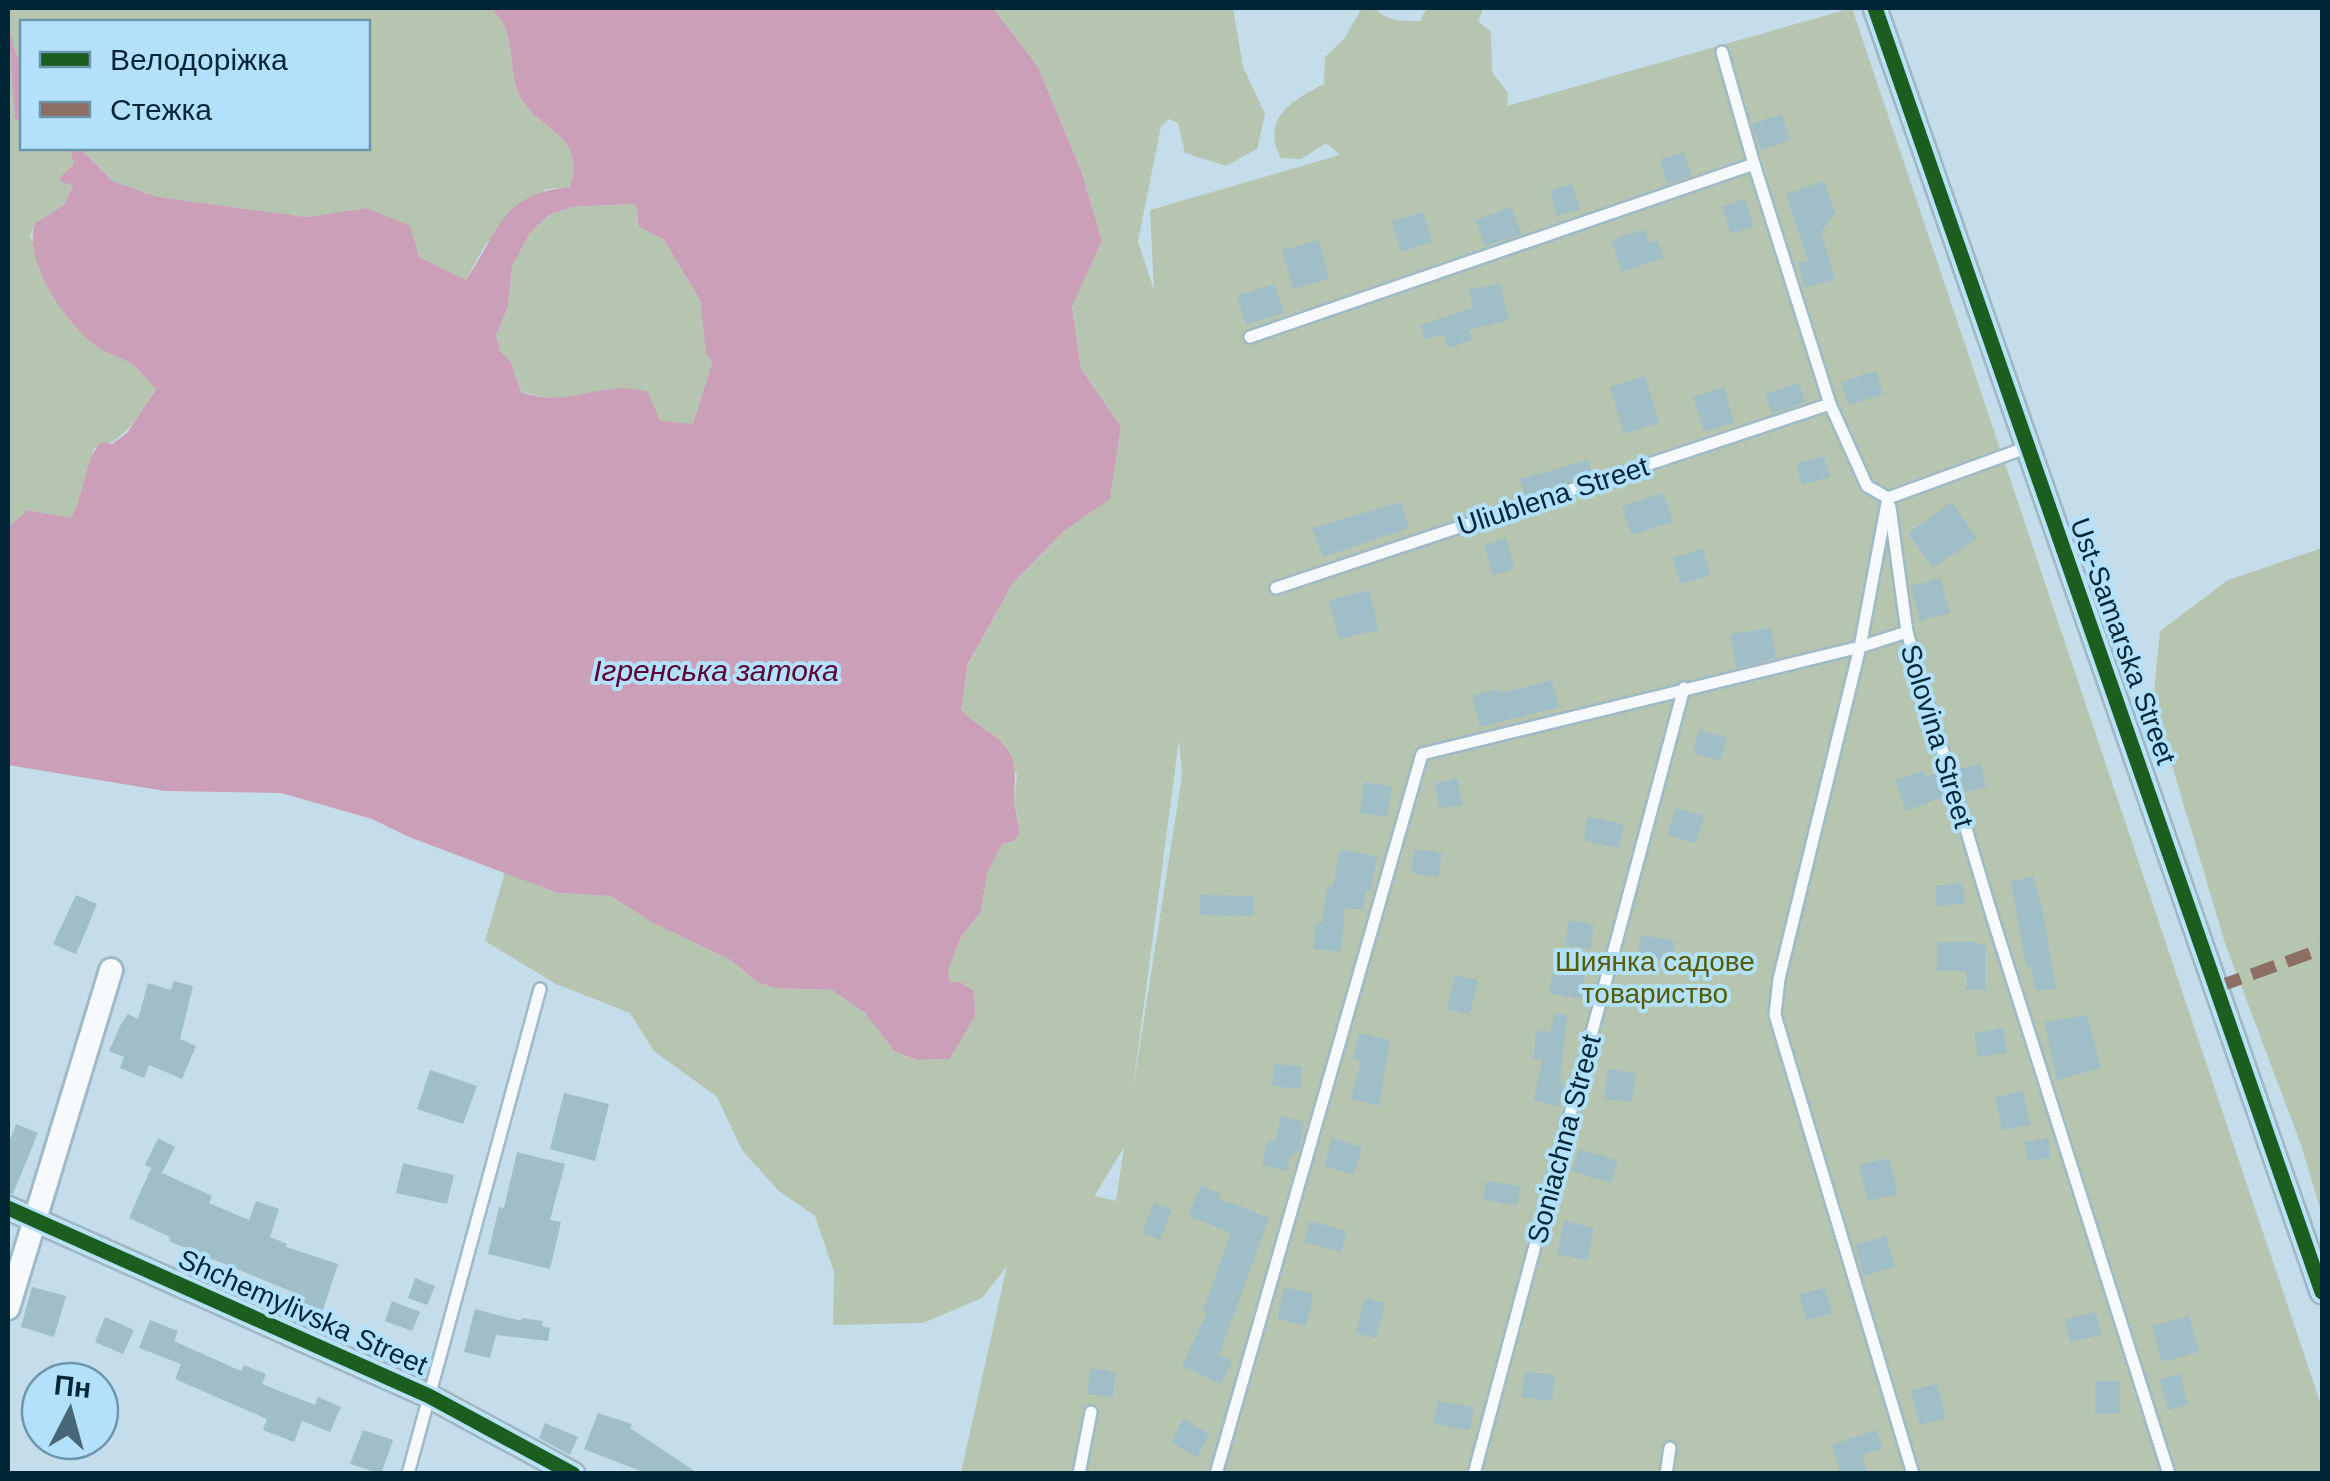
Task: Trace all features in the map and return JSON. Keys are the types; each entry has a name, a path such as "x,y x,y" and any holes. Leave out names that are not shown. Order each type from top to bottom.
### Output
{"street":[{"name":"Ust-Samarska Street","path":"1875,8 2322,1292"},
{"path":"8,1308 110,970"},
{"name":"Shchemylivska Street","path":"8,1208 430,1396 573,1474"}],"lane":[{"path":"1722,52 1830,404 1866,486 1888,498 2028,447"},
{"path":"1250,337 1754,164"},
{"name":"Uliublena Street","path":"1276,588 1830,404"},
{"path":"1888,498 1907,632"},
{"path":"1216,1474 1422,754 1860,646 1888,498"},
{"name":"Solovina Street","path":"1913,1474 1775,1016 1779,979 1860,646 1907,632 1993,920 2169,1474"},
{"name":"Soniachna Street","path":"1474,1474 1684,688"},
{"path":"408,1474 540,989"},
{"path":"1079,1474 1090,1412"},
{"path":"1666,1474 1670,1448"}],"green space":[{"path":"8,8 491,8 508,35 520,97 572,155 571,187 546,189 486,243 466,280 419,257 367,208 306,217 158,197 114,182 82,150 370,150 370,20 20,20 20,65 8,25"},
{"name":"Шиянка садове товариство","path":"993,8 1233,8 1243,67 1265,114 1257,149 1226,166 1185,153 1178,123 1169,119 1161,126 1138,241 1154,290 1150,210 1340,155 1326,143 1301,159 1281,158 1274,132 1291,104 1324,84 1325,57 1344,39 1362,8 1375,8 1395,20 1420,21 1427,8 1484,8 1478,21 1491,32 1492,72 1508,93 1507,106 1852,8 2322,1408 2322,1473 961,1473 1007,1266 982,1298 923,1323 833,1325 834,1272 815,1216 778,1190 742,1150 717,1097 654,1051 630,1013 556,984 485,941 505,872 557,893 611,896 653,923 731,960 757,982 774,988 832,990 865,1013 894,1051 917,1060 950,1059 975,1016 955,983 949,982 948,971 960,939 981,911 987,874 1002,844 1014,841 1020,831 1014,799 1017,775 988,730 971,722 961,708 968,665 1013,583 1064,531 1110,499 1121,427 1081,369 1072,305 1102,241 1082,173 1038,67","holes":["1179,740 1182,776 1132,1095","1124,1147 1116,1201 1095,1196 1095,1195"]},
{"path":"8,50 15,118 20,122 20,150 71,150 75,164 66,171 73,184 64,205 35,223 30,237 99,348 129,362 156,388 123,433 94,448 81,502 71,518 28,510 8,527"},
{"path":"572,207 637,207 638,226 664,240 700,300 706,353 712,363 693,424 660,421 647,392 568,398 521,391 511,362 500,351 496,335 508,307 512,267 529,234 549,215"},
{"path":"2322,548 2322,1214 2300,1142 2225,943 2153,702 2160,631 2228,580"}],"water":[{"name":"Ігренська затока","path":"491,8 993,8 1038,67 1082,173 1102,241 1072,306 1081,369 1121,427 1110,499 1064,531 1013,583 968,664 961,709 1009,751 1015,771 1014,799 1020,832 1014,841 1002,844 987,874 981,911 960,939 948,971 950,982 960,982 974,991 975,1016 950,1059 917,1060 894,1051 865,1013 832,990 774,988 757,982 731,960 653,923 611,896 558,893 409,837 372,819 281,793 165,791 8,765 8,527 28,510 71,518 96,448 102,442 112,444 127,433 156,389 132,365 102,350 74,325 41,273 35,255 35,223 64,205 73,185 61,182 60,177 74,164 70,150 82,150 114,182 158,197 306,217 367,208 410,226 419,257 466,280 504,217 529,197 570,187 574,169 567,144 520,97 502,22","holes":["633,204 637,208 638,226 664,240 700,300 706,353 712,363 693,424 660,421 648,392 615,389 557,398 521,392 511,362 500,351 496,335 508,307 512,267 529,234 549,215 572,207"]},
{"path":"8,25 20,65 20,123 15,118"}],"building":[{"path":"1782,114 1790,140 1761,150 1752,124"},
{"path":"1684,152 1691,176 1667,184 1660,160"},
{"path":"1824,181 1835,213 1821,232 1835,279 1805,288 1798,263 1808,260 1786,194"},
{"path":"1572,184 1580,209 1557,216 1550,190"},
{"path":"1744,199 1754,226 1731,234 1722,207"},
{"path":"1511,207 1521,234 1485,246 1476,220"},
{"path":"1423,212 1432,242 1401,252 1392,221"},
{"path":"1644,229 1649,243 1657,240 1664,258 1622,272 1611,240"},
{"path":"1319,240 1329,279 1293,289 1282,250"},
{"path":"1500,283 1509,320 1469,329 1472,340 1448,348 1444,335 1424,339 1421,325 1473,308 1469,290"},
{"path":"1274,284 1284,313 1246,325 1237,296"},
{"path":"1876,371 1883,394 1849,405 1841,382"},
{"path":"1645,376 1659,423 1624,434 1610,387"},
{"path":"1799,383 1805,402 1772,413 1765,394"},
{"path":"1724,387 1734,423 1704,432 1693,397"},
{"path":"1824,456 1830,477 1802,485 1796,464"},
{"path":"1588,460 1592,473 1525,496 1520,479"},
{"path":"1663,493 1673,522 1631,535 1622,506"},
{"path":"1401,502 1409,528 1323,557 1312,528"},
{"path":"1952,502 1977,538 1933,568 1908,533"},
{"path":"1506,538 1515,569 1493,575 1484,545"},
{"path":"1703,549 1710,575 1680,584 1673,558"},
{"path":"1940,578 1950,613 1920,621 1911,586"},
{"path":"1369,590 1379,630 1339,639 1329,600"},
{"path":"1771,628 1776,658 1736,668 1731,634"},
{"path":"1552,680 1559,707 1480,727 1472,695 1500,689 1501,693"},
{"path":"1699,730 1727,738 1720,761 1693,753"},
{"path":"1981,764 1986,787 1965,792 1958,769"},
{"path":"1923,771 1925,776 1940,773 1946,796 1906,811 1895,780"},
{"path":"1458,779 1462,806 1439,808 1435,783"},
{"path":"1364,782 1392,786 1387,817 1360,813"},
{"path":"1676,808 1704,816 1696,843 1667,835"},
{"path":"1588,817 1624,824 1619,848 1584,841"},
{"path":"1414,849 1442,853 1438,877 1411,873"},
{"path":"1340,850 1377,856 1371,891 1366,890 1363,910 1345,908 1341,952 1314,949 1316,922 1322,923 1327,886 1333,887"},
{"path":"2033,876 2056,990 2036,990 2031,967 2026,967 2011,882"},
{"path":"1963,883 1965,903 1937,906 1935,886"},
{"path":"76,895 97,904 76,954 53,944"},
{"path":"1200,895 1254,896 1253,916 1200,915"},
{"path":"1569,920 1594,925 1590,949 1565,945"},
{"path":"1641,935 1675,941 1672,961 1638,956"},
{"path":"1937,942 1986,945 1986,990 1966,990 1966,971 1937,971"},
{"path":"1554,966 1585,976 1581,999 1549,993"},
{"path":"1455,975 1478,980 1470,1014 1447,1009"},
{"path":"174,981 193,986 180,1039 196,1046 182,1079 149,1065 144,1078 120,1068 124,1057 109,1051 121,1024 128,1014 138,1019 148,983 171,990"},
{"path":"1555,1013 1567,1015 1560,1083 1564,1084 1558,1107 1533,1100 1543,1060 1533,1059 1536,1031 1550,1032"},
{"path":"2087,1015 2101,1068 2057,1080 2044,1022"},
{"path":"2003,1028 2007,1053 1978,1057 1974,1033"},
{"path":"1359,1033 1390,1040 1379,1106 1351,1099 1361,1060 1353,1059"},
{"path":"1274,1064 1302,1066 1300,1089 1272,1086"},
{"path":"1608,1069 1636,1073 1632,1102 1604,1099"},
{"path":"430,1070 477,1086 463,1124 417,1109"},
{"path":"2023,1091 2030,1125 2002,1130 1995,1097"},
{"path":"564,1093 609,1104 595,1161 550,1149"},
{"path":"1281,1116 1304,1122 1299,1151 1290,1156 1287,1171 1262,1165 1268,1140 1275,1142"},
{"path":"16,1124 38,1133 13,1194 8,1193 8,1145"},
{"path":"158,1138 175,1147 162,1173 212,1196 209,1203 249,1220 256,1201 279,1209 270,1237 287,1244 286,1247 338,1264 323,1310 298,1301 300,1295 169,1241 170,1237 129,1218 151,1168 158,1171 145,1165"},
{"path":"1332,1138 1362,1147 1354,1175 1324,1166"},
{"path":"2048,1138 2051,1158 2028,1161 2025,1142"},
{"path":"1579,1149 1618,1160 1611,1183 1572,1171"},
{"path":"517,1152 565,1164 550,1220 561,1222 550,1269 488,1254"},
{"path":"1889,1158 1898,1194 1868,1201 1859,1165"},
{"path":"403,1163 454,1175 447,1204 396,1193"},
{"path":"1486,1181 1520,1186 1517,1205 1483,1200"},
{"path":"1201,1186 1220,1194 1218,1198 1269,1218 1219,1355 1232,1361 1221,1384 1182,1366 1207,1313 1203,1311 1231,1233 1188,1216"},
{"path":"1154,1203 1172,1210 1160,1240 1142,1233"},
{"path":"1310,1221 1347,1231 1341,1252 1304,1242"},
{"path":"1564,1221 1594,1228 1587,1260 1557,1254"},
{"path":"1886,1236 1895,1267 1864,1276 1855,1245"},
{"path":"415,1278 435,1286 427,1305 408,1298"},
{"path":"32,1287 66,1296 54,1337 21,1327"},
{"path":"1284,1287 1314,1294 1306,1326 1277,1319"},
{"path":"1825,1288 1832,1313 1807,1320 1799,1294"},
{"path":"1365,1298 1385,1303 1376,1338 1356,1333"},
{"path":"392,1301 420,1312 412,1331 385,1321"},
{"path":"475,1309 521,1321 543,1321 542,1326 550,1328 548,1341 496,1335 490,1358 464,1352"},
{"path":"2096,1312 2101,1335 2070,1342 2065,1319"},
{"path":"2189,1316 2199,1352 2162,1362 2152,1326"},
{"path":"105,1317 134,1330 123,1354 95,1342"},
{"path":"150,1320 178,1331 174,1341 241,1371 244,1365 266,1374 262,1384 315,1405 318,1397 341,1407 330,1432 302,1421 294,1442 263,1430 267,1419 175,1379 181,1364 139,1348"},
{"path":"1091,1368 1116,1372 1113,1397 1087,1394"},
{"path":"1525,1372 1555,1375 1552,1401 1522,1397"},
{"path":"2180,1374 2188,1405 2168,1410 2160,1379"},
{"path":"2095,1381 2120,1381 2120,1414 2095,1414"},
{"path":"1937,1384 1946,1418 1920,1425 1911,1390"},
{"path":"1438,1401 1474,1407 1470,1430 1433,1424"},
{"path":"598,1413 632,1424 630,1428 699,1474 648,1474 584,1449"},
{"path":"1183,1419 1210,1434 1197,1457 1171,1442"},
{"path":"545,1423 578,1437 570,1455 539,1438"},
{"path":"363,1430 393,1440 381,1474 350,1464"},
{"path":"1876,1430 1883,1448 1862,1455 1868,1474 1841,1474 1832,1445"}],"marked path":[{"path":"2217,987 2322,949"}],"cycle path":[{"path":"1875,8 2322,1292"},
{"path":"8,1208 429,1396 573,1474"}]}
